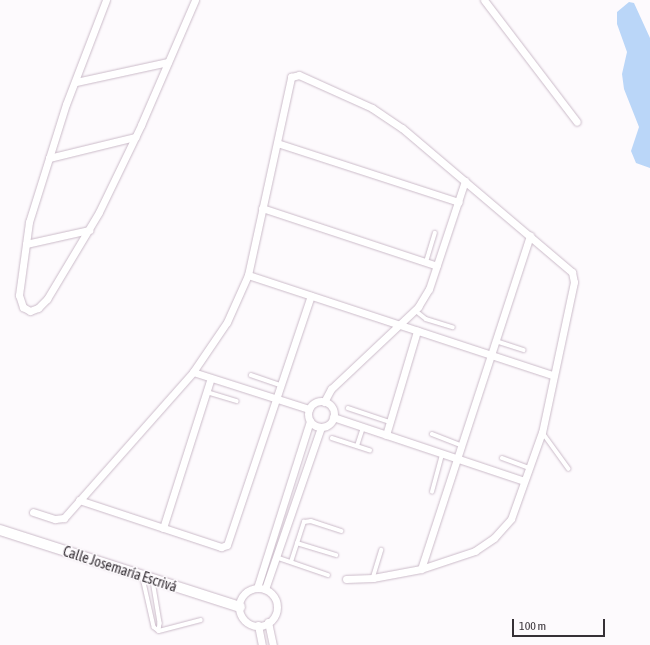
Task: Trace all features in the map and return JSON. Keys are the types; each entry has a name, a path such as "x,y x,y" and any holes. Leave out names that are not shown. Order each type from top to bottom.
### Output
{"street":[{"path":"107,0 49,158 29,222 19,295 23,307 30,311 38,308 47,299 89,230 135,137 195,0"},
{"path":"484,0 577,122"},
{"path":"489,0 492,11"},
{"path":"76,82 168,62"},
{"path":"33,512 55,519 64,518 193,372 227,322 248,275 291,78 299,75 372,108 402,128 572,272 574,282 542,432 511,518 494,538 475,551 422,569 373,578 346,579"},
{"path":"49,158 135,137"},
{"path":"277,144 459,202"},
{"path":"324,402 331,389 414,310 429,289 465,181"},
{"path":"262,208 437,266"},
{"path":"26,244 89,230"},
{"path":"422,569 530,235"},
{"path":"248,275 553,375"},
{"path":"79,500 221,547 227,545 275,398 311,296"},
{"path":"386,435 417,331"},
{"path":"193,372 309,409"},
{"path":"163,528 211,378"},
{"path":"309,409 318,401 324,402 333,410 333,417 327,425 321,427 310,421"},
{"path":"257,588 277,529 310,421 309,409"},
{"path":"333,417 524,481"},
{"path":"265,589 321,427"},
{"path":"277,529 285,531"},
{"name":"Calle Josemaría Escrivá","path":"0,530 240,607"},
{"path":"257,588 265,589 274,596 277,607 274,617 268,622 258,625 245,620 240,607 244,594 257,588"},
{"path":"268,622 273,645"},
{"path":"258,625 262,645"}],"lane":[{"path":"426,262 435,233"},
{"path":"414,310 426,319 453,327"},
{"path":"496,341 524,350"},
{"path":"251,375 280,385"},
{"path":"206,392 237,401"},
{"path":"348,408 390,422"},
{"path":"357,446 363,427"},
{"path":"542,432 569,469"},
{"path":"432,434 461,445"},
{"path":"332,438 370,450"},
{"path":"432,492 442,454"},
{"path":"502,458 529,468"},
{"path":"291,562 304,522 307,521 341,531"},
{"path":"297,543 336,555"},
{"path":"373,578 381,550"},
{"path":"276,557 328,575"},
{"path":"148,578 160,623 159,631"},
{"path":"148,578 154,627 159,631 165,631 201,620"}],"water":[{"path":"629,2 634,3 650,38 650,168 636,163 631,151 639,127 624,89 622,74 627,52 617,24 617,12"}]}
